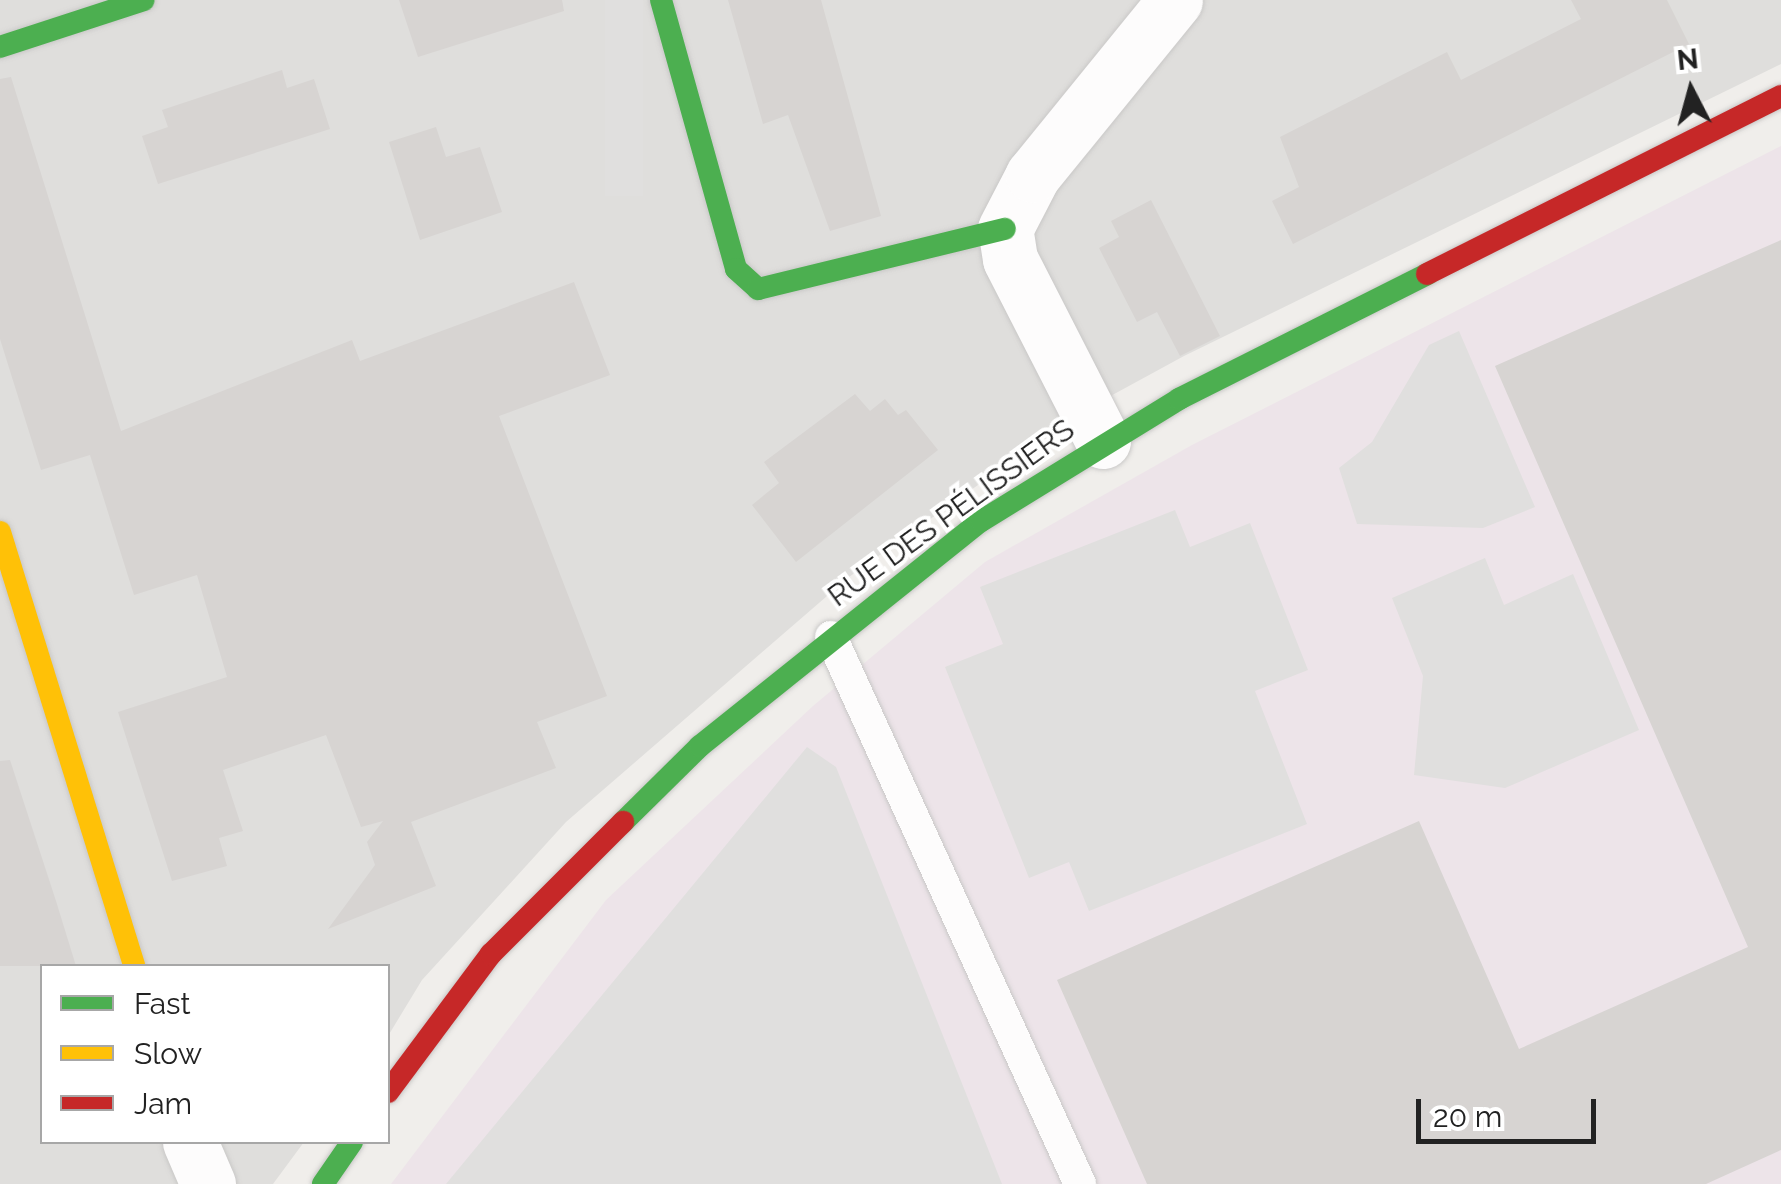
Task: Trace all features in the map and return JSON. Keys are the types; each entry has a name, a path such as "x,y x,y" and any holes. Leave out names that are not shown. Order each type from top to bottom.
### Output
{"street":[{"path":"0,47 144,0"},
{"path":"661,0 736,268 758,288 1005,229"},
{"path":"1103,440 1010,259 1005,229 1033,174 1175,0"},
{"name":"RUE DES PÉLISSIERS","path":"390,1089 491,954 574,866 700,746 831,637 982,521 1103,440 1781,96"},
{"path":"0,532 133,964"},
{"path":"191,1144 208,1184"},
{"path":"322,1184 351,1144"}],"lane":[{"path":"831,637 1080,1184"}],"shaded area":[{"path":"0,0 1781,0 1781,64 1184,356 1094,405 849,577 566,822 422,980 390,1033 390,964 40,964 40,1144 303,1144 273,1184 0,1184"},
{"path":"605,0 643,0 643,196 605,196"},
{"path":"1781,146 1781,1184 391,1184 606,900 813,706 985,562 1192,445"},
{"path":"1459,331 1535,507 1483,528 1357,524 1339,468 1372,442 1429,345"},
{"path":"1175,510 1190,547 1250,523 1308,670 1255,691 1307,824 1089,911 1069,862 1029,878 945,667 1003,644 980,587"},
{"path":"1485,558 1504,605 1573,574 1639,730 1505,788 1414,775 1423,676 1392,598"},
{"path":"807,747 836,767 1002,1184 446,1184"}],"building":[{"path":"399,0 562,0 564,11 418,57"},
{"path":"728,0 821,0 881,216 830,231 788,115 763,124"},
{"path":"1571,0 1667,0 1689,44 1293,244 1272,201 1299,187 1280,137 1447,52 1461,80 1581,19"},
{"path":"282,70 287,88 314,79 330,129 158,184 142,136 168,127 162,110"},
{"path":"11,77 121,431 352,340 360,361 574,282 610,375 499,416 607,696 537,722 556,768 411,822 436,886 328,929 375,865 367,842 383,821 361,827 326,735 223,770 243,831 219,838 227,866 172,881 118,712 227,677 197,575 134,595 90,455 41,470 0,339 0,79"},
{"path":"436,127 446,157 480,147 502,212 420,240 389,142"},
{"path":"1151,200 1220,336 1180,356 1157,312 1137,322 1099,248 1119,237 1111,221"},
{"path":"1781,240 1781,1150 1706,1184 1147,1184 1057,980 1419,821 1519,1049 1748,947 1495,366"},
{"path":"855,394 870,411 885,399 898,415 906,410 938,450 796,562 752,505 779,483 764,462"},
{"path":"10,760 75,964 0,966 0,761"}],"traffic: fast":[{"path":"0,47 144,0"},
{"path":"661,0 736,269 758,289 1005,229"},
{"path":"623,822 700,746 981,521 1179,399 1427,274"},
{"path":"323,1184 351,1144"}],"traffic: slow":[{"path":"0,532 133,964"}],"traffic: jam":[{"path":"1427,274 1781,96"},
{"path":"390,1089 491,954 623,822"}]}
